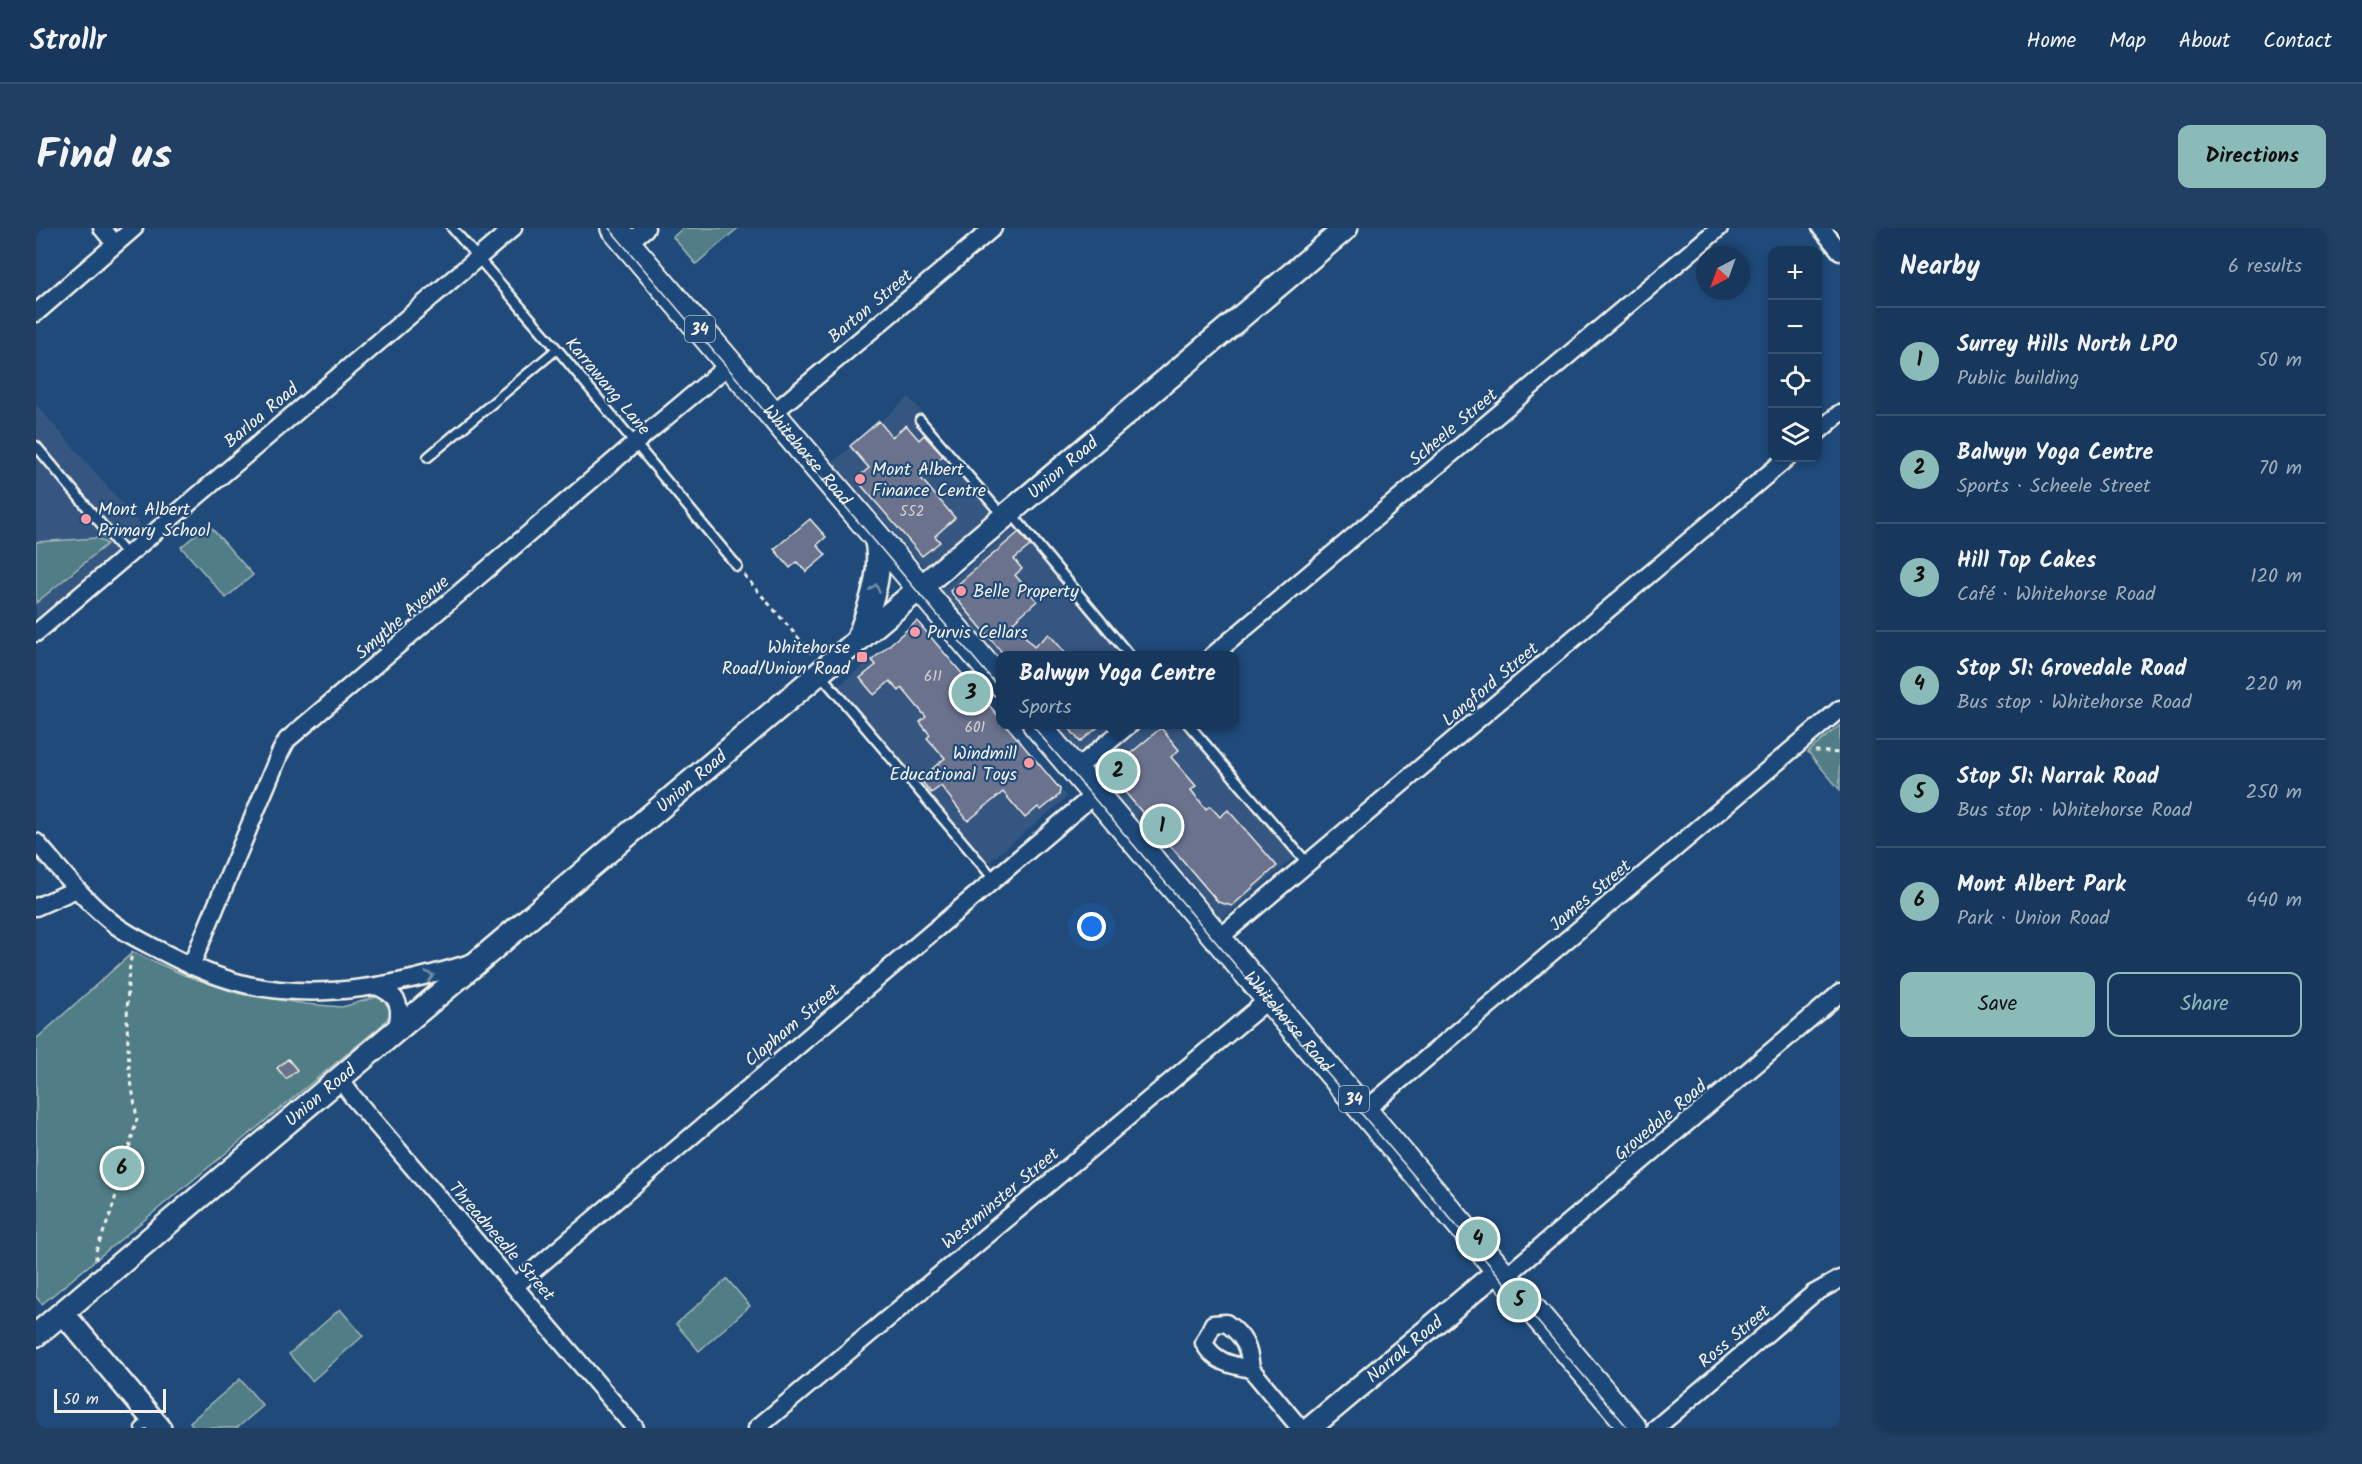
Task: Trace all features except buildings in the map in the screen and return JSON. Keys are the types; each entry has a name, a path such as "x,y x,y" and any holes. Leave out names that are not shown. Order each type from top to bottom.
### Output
{"main road":[{"name":"Union Road","path":"36,1335 1346,228"},
{"name":"Whitehorse Road","path":"629,233 730,364 996,677"},
{"path":"858,639 878,575 875,535"},
{"name":"Whitehorse Road","path":"1040,729 1634,1428"}],"street":[{"path":"102,228 115,244"},
{"path":"36,313 134,228"},
{"name":"Barloa Road","path":"36,633 513,228"},
{"name":"Barton Street","path":"772,414 993,228"},
{"name":"Scheele Street","path":"1218,651 1719,228"},
{"path":"1821,228 1840,251"},
{"name":"Smythe Avenue","path":"192,966 287,740 730,364"},
{"path":"1822,429 1840,413"},
{"name":"Langford Street","path":"1218,939 1782,462"},
{"name":"James Street","path":"1364,1111 1840,709"},
{"path":"1075,770 1124,729"},
{"name":"Clapham Street","path":"515,1286 1095,794"},
{"path":"36,842 108,920 134,937 192,966 248,985 304,992 376,986 428,976 482,959"},
{"path":"36,907 77,889"},
{"path":"376,986 390,992 397,1002 399,1017 396,1030"},
{"name":"Grovedale Road","path":"1502,1273 1840,993"},
{"name":"Westminster Street","path":"757,1428 1269,999"},
{"name":"Threadneedle Street","path":"339,1078 635,1428"},
{"name":"Narrak Road","path":"1310,1428 1502,1273"},
{"name":"Ross Street","path":"1656,1428 1814,1294 1840,1279"},
{"path":"63,1312 150,1425"},
{"path":"1251,1369 1300,1428"}],"lane":[{"name":"Karrawang Lane","path":"452,228 557,349 737,566"},
{"path":"428,457 557,349"},
{"path":"920,420 1126,651"},
{"path":"36,446 127,555"},
{"path":"821,670 994,879"},
{"path":"1192,729 1308,864"}],"path":[{"path":"737,566 821,670"},
{"path":"96,1260 96,1251 111,1213 137,1119 129,1068 127,1022 128,980 134,937"}],"shaded area":[{"path":"909,397 999,503 924,567 833,462"},
{"name":"Mont Albert Primary School","path":"36,404 145,530 36,618"},
{"path":"1020,523 1130,651 996,651 996,655 941,591"},
{"path":"917,621 996,713 996,729 1008,729 1067,797 982,868 830,693"},
{"path":"1059,729 1194,729 1300,852 1222,919"}],"green space":[{"path":"683,228 738,228 696,264 673,237"},
{"path":"208,524 253,575 226,598 181,547"},
{"path":"97,538 107,544 36,603 36,542"},
{"path":"1840,725 1840,790 1808,752"},
{"path":"133,952 184,975 240,994 342,1007 380,996 395,1009 382,1025 42,1304 36,1297 36,1039"},
{"path":"727,1279 750,1306 699,1351 676,1324"},
{"path":"340,1309 363,1336 312,1381 289,1354"},
{"path":"240,1379 263,1406 237,1428 194,1428 190,1422"}],"tram line":[{"path":"609,228 996,684"},
{"path":"1035,729 1628,1428"}],"place":[{"name":"Mont Albert Finance Centre","path":"860,479"},
{"name":"Mont Albert Primary School","path":"86,519"},
{"name":"Belle Property","path":"961,591"},
{"name":"Purvis Cellars","path":"915,632"},
{"name":"Whitehorse Road/Union Road","path":"862,657"},
{"name":"Hill Top Cakes","path":"971,693"},
{"name":"Windmill Educational Toys","path":"1029,763"},
{"name":"Balwyn Yoga Centre","path":"1118,771"},
{"name":"Surrey Hills North LPO","path":"1162,826"},
{"name":"Mont Albert Park","path":"122,1168"},
{"name":"Stop 51: Grovedale Road","path":"1478,1239"},
{"name":"Stop 51: Narrak Road","path":"1519,1300"}]}
